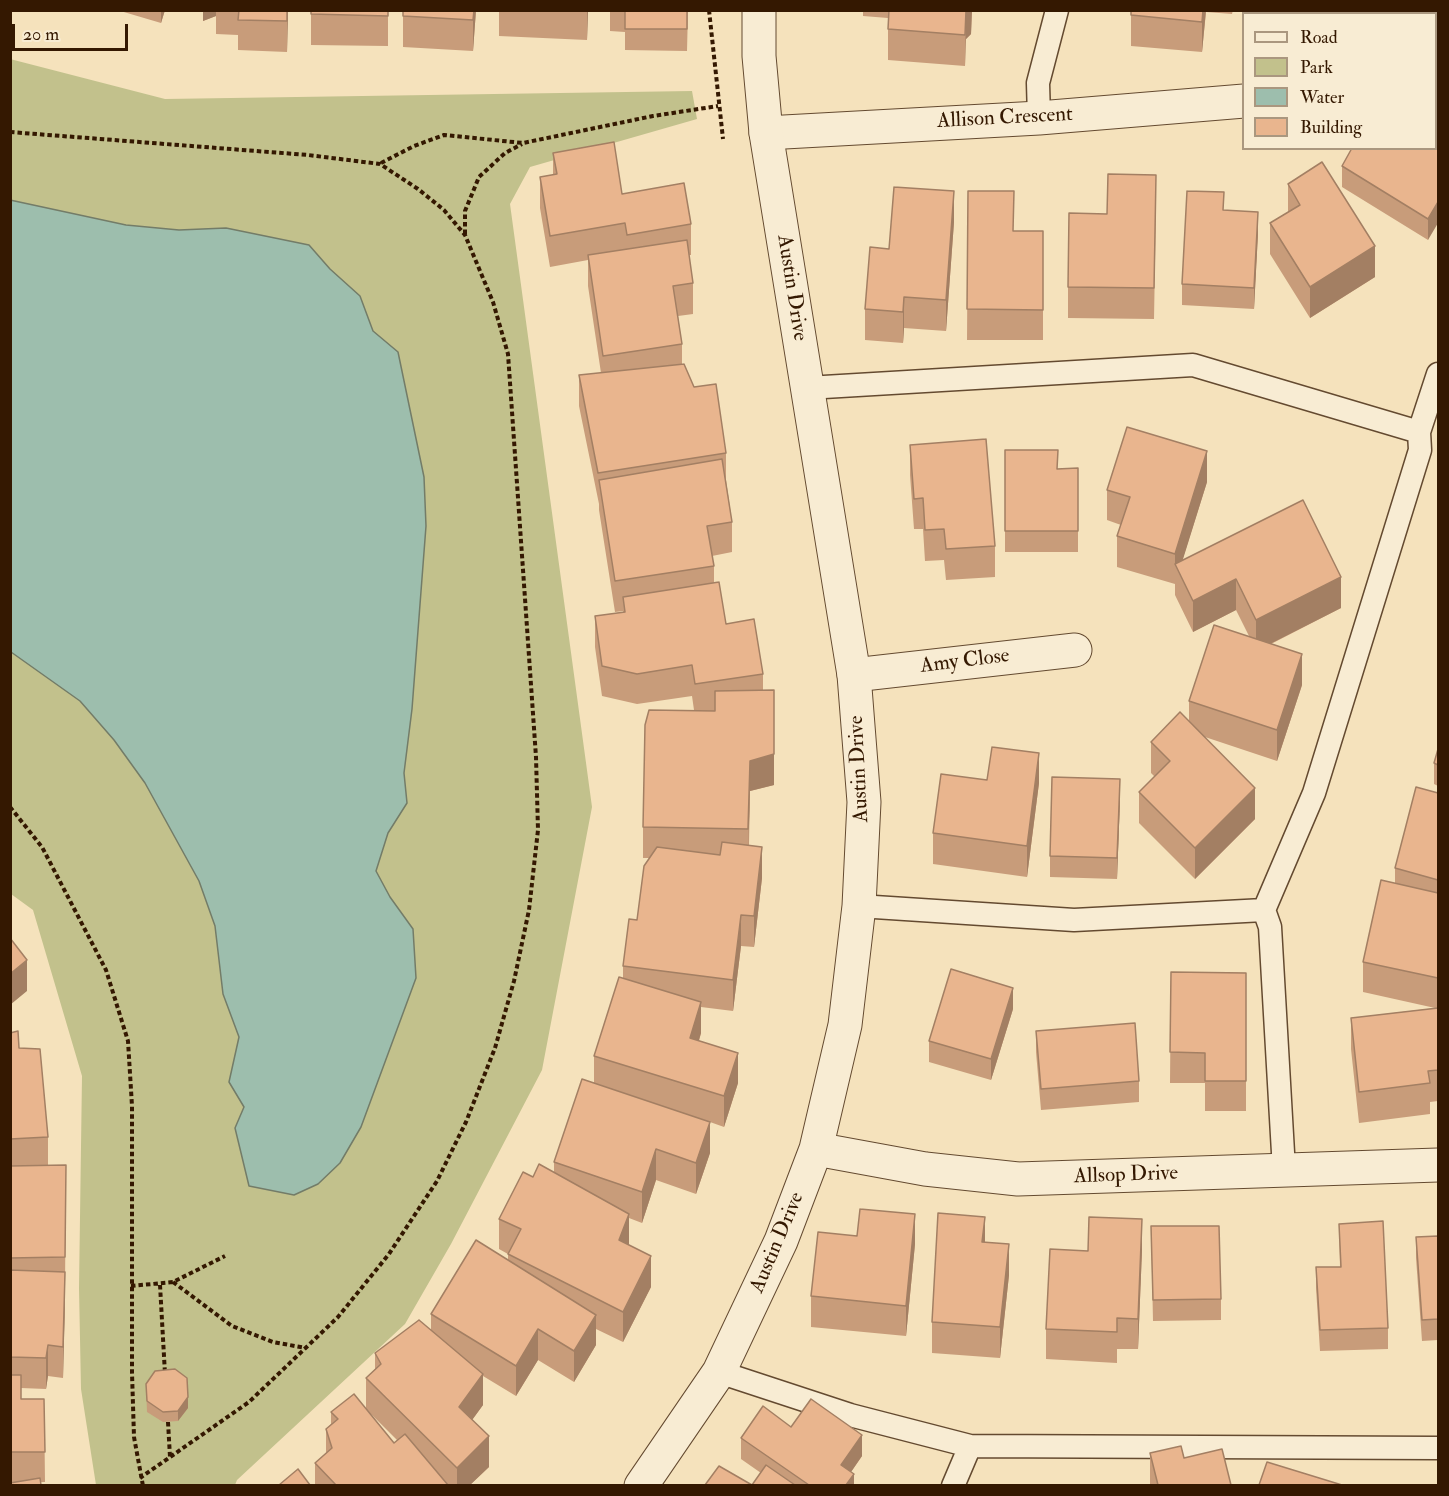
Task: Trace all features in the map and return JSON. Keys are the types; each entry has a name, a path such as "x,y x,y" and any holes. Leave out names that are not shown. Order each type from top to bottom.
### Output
{"street":[{"name":"Austin Drive","path":"641,1485 719,1372 781,1241 816,1149 845,1025 860,906 864,802 854,675 766,133 759,56 759,10"},
{"name":"Allison Crescent","path":"766,133 1040,118 1242,101"},
{"name":"Amy Close","path":"854,675 1075,650"},
{"name":"Allsop Drive","path":"816,1149 925,1169 1018,1179 1438,1165"}],"lane":[{"path":"1040,118 1038,82 1057,10"},
{"path":"807,388 1193,364 1419,432"},
{"path":"1284,1170 1270,927 1264,910 1314,793 1420,450 1419,432 1438,374"},
{"path":"860,906 1074,920 1264,910"},
{"path":"719,1372 850,1414 970,1446 1438,1448"},
{"path":"953,1485 970,1446"}],"path":[{"path":"709,10 723,139"},
{"path":"465,236 465,211 479,177 505,153 523,143 653,116 718,106"},
{"path":"10,132 308,155 380,164 418,189 444,210 465,236 494,302 508,354 536,757 538,830 529,910 514,981 495,1048 466,1122 437,1181 389,1254 338,1317 249,1402 141,1478"},
{"path":"380,164 414,146 444,135 523,143"},
{"path":"10,807 42,847 106,970 128,1041 132,1106 131,1286 134,1437 143,1485"},
{"path":"131,1286 173,1282 225,1256"},
{"path":"173,1282 232,1326 273,1342 306,1348"},
{"path":"160,1285 166,1381"},
{"path":"168,1422 170,1457"}],"green space":[{"path":"10,59 165,99 692,91 697,119 530,167 510,204 592,807 542,1070 451,1244 405,1324 237,1480 235,1485 96,1485 81,1389 79,1288 82,1076 33,910 11,894"}],"water":[{"path":"10,200 126,225 179,230 226,228 309,245 330,269 360,296 373,331 398,352 424,477 426,526 412,709 404,773 407,803 388,833 376,871 390,897 413,929 416,978 361,1127 340,1163 318,1184 294,1195 249,1186 235,1128 244,1107 229,1082 239,1037 223,994 215,926 199,881 145,783 114,740 80,701 11,652"}],"building":[{"path":"239,10 287,10 287,21 238,20"},
{"path":"311,10 388,10 388,16 311,14"},
{"path":"403,10 474,10 473,20 403,16"},
{"path":"623,10 687,10 687,29 625,29 625,11"},
{"path":"889,10 966,10 965,35 888,29"},
{"path":"1131,10 1203,10 1202,22 1131,15"},
{"path":"1402,10 1438,11 1438,99 1437,12 1402,12"},
{"path":"614,142 622,194 684,183 691,224 627,235 625,223 550,236 540,177 557,174 553,153"},
{"path":"1437,145 1438,202 1428,219 1342,166 1351,150 1437,150"},
{"path":"1322,162 1375,246 1310,287 1270,223 1300,205 1288,184"},
{"path":"1108,174 1156,175 1154,288 1068,287 1069,213 1107,214"},
{"path":"894,187 954,191 946,300 904,297 903,312 865,309 870,247 889,249"},
{"path":"968,191 1014,191 1013,231 1043,231 1043,310 967,309"},
{"path":"1187,191 1224,192 1223,210 1258,212 1254,288 1182,284"},
{"path":"687,240 693,283 673,286 682,344 603,356 588,255"},
{"path":"684,364 694,387 716,384 726,453 598,473 579,375"},
{"path":"1127,427 1207,451 1175,554 1117,536 1130,497 1107,490"},
{"path":"986,439 995,546 946,549 944,529 925,530 923,498 914,499 910,445"},
{"path":"1005,450 1058,450 1057,469 1078,468 1078,531 1005,531"},
{"path":"722,459 732,522 707,526 714,566 615,581 599,480"},
{"path":"1303,500 1341,577 1256,620 1236,579 1193,601 1175,564"},
{"path":"719,582 726,624 754,619 763,674 695,684 692,665 637,674 602,666 595,616 625,612 623,597"},
{"path":"1214,625 1302,654 1277,730 1189,701"},
{"path":"774,690 774,754 750,761 748,829 643,827 645,725 649,710 715,711 715,691"},
{"path":"1180,712 1255,788 1195,848 1139,792 1170,761 1151,742"},
{"path":"992,747 1039,753 1027,846 933,833 941,774 987,780"},
{"path":"1438,749 1438,765 1434,763"},
{"path":"1052,777 1120,779 1117,858 1050,856"},
{"path":"1416,787 1438,793 1438,880 1395,868"},
{"path":"722,842 762,847 754,916 741,915 733,980 623,966 629,919 637,920 644,866 657,847 720,855"},
{"path":"1381,880 1438,893 1438,978 1363,962"},
{"path":"10,938 27,960 10,974"},
{"path":"951,969 1013,988 991,1059 929,1041"},
{"path":"1171,972 1246,973 1246,1081 1205,1081 1205,1053 1170,1052"},
{"path":"619,977 701,1002 690,1038 738,1053 724,1096 594,1056"},
{"path":"1438,1008 1438,1070 1428,1071 1430,1083 1359,1092 1351,1018"},
{"path":"1135,1023 1139,1081 1041,1089 1036,1031"},
{"path":"18,1031 19,1048 40,1049 48,1137 10,1139 10,1033"},
{"path":"582,1079 710,1122 696,1163 656,1149 642,1192 554,1162"},
{"path":"539,1164 629,1214 619,1240 651,1256 623,1312 508,1254 521,1229 499,1219 523,1172 533,1177"},
{"path":"66,1165 65,1257 10,1258 10,1166"},
{"path":"860,1209 915,1214 906,1306 811,1296 818,1232 857,1236"},
{"path":"938,1213 985,1217 982,1242 1009,1244 1000,1327 932,1322"},
{"path":"1089,1217 1142,1219 1138,1319 1117,1318 1117,1332 1046,1329 1050,1249 1088,1251"},
{"path":"1383,1221 1388,1328 1320,1330 1316,1267 1341,1267 1339,1224"},
{"path":"1151,1226 1219,1226 1221,1299 1153,1300"},
{"path":"1438,1236 1438,1319 1422,1320 1416,1237"},
{"path":"476,1240 596,1315 574,1351 538,1329 516,1366 431,1314"},
{"path":"10,1270 65,1272 63,1347 48,1345 46,1358 10,1357"},
{"path":"419,1320 483,1374 459,1407 489,1436 457,1468 366,1378 381,1364 375,1353"},
{"path":"175,1369 187,1378 188,1397 178,1411 163,1412 147,1401 146,1384 155,1371"},
{"path":"10,1375 21,1375 21,1399 44,1399 45,1452 10,1452"},
{"path":"354,1394 394,1443 405,1434 448,1485 336,1485 315,1463 332,1448 326,1429 338,1419 331,1412"},
{"path":"811,1399 862,1435 841,1465 854,1474 846,1485 809,1485 741,1438 763,1406 791,1427"},
{"path":"1181,1446 1184,1458 1222,1449 1231,1485 1158,1485 1150,1453"},
{"path":"1267,1462 1342,1485 1259,1485"},
{"path":"766,1465 795,1485 752,1485"},
{"path":"719,1466 752,1485 705,1485"},
{"path":"298,1469 310,1485 279,1485"},
{"path":"40,1478 41,1485 10,1485 10,1483"}]}
